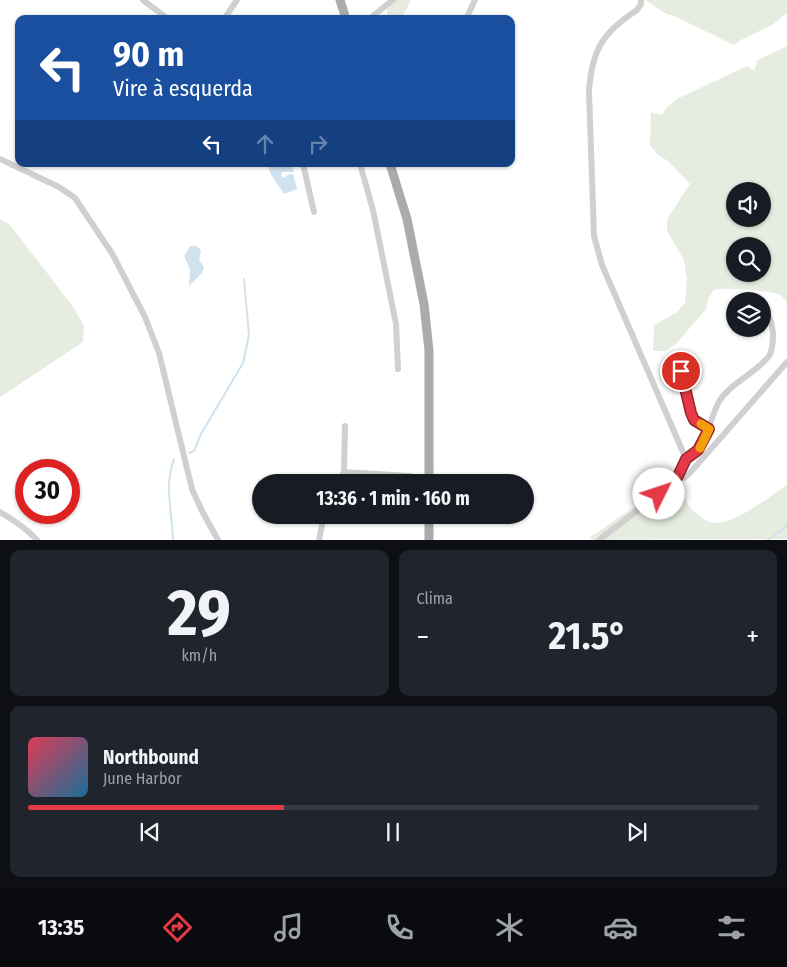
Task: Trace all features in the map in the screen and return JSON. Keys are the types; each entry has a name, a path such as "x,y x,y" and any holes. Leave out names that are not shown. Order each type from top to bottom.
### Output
{"main road":[{"path":"340,0 345,15"},
{"path":"391,167 407,219 424,304 429,351 429,474"},
{"path":"429,524 429,540"}],"street":[{"path":"143,0 163,15"},
{"path":"227,15 236,0"},
{"path":"376,15 393,0"},
{"path":"468,15 475,0"},
{"path":"641,0 637,10 604,38 595,54 590,73 594,236 602,265 686,459"},
{"path":"0,159 15,166"},
{"path":"17,167 59,186 75,198 113,254 145,317 159,353 192,489 218,540"},
{"path":"305,167 314,212"},
{"path":"361,167 373,210 396,324 398,369"},
{"path":"599,540 672,483 678,476 686,459 698,450 720,401 728,391 769,356 773,341 771,319"},
{"path":"678,476 684,478 689,474 787,362"},
{"path":"681,371 694,420 709,429"},
{"path":"345,426 344,472 377,474"},
{"path":"0,512 15,520 37,540"},
{"path":"319,540 322,524"}],"shaded area":[{"path":"389,0 411,0 403,15 387,15 387,3"},
{"path":"645,0 787,0 787,13 772,25 734,45 672,15 668,15"},
{"path":"787,46 787,302 782,296 765,291 714,290 708,299 706,309 675,345 665,351 653,351 654,325 677,312 685,303 687,280 684,260 667,231 667,219 690,184 668,161 658,155 650,145 651,112 662,115 666,108 677,99 747,66 754,71 756,61"},
{"path":"0,219 10,225 74,308 84,326 83,342 0,397"},
{"path":"787,485 787,539 593,540 590,537 633,507 656,494 668,490 679,489 693,511 709,522 718,523 728,521 750,510"}],"water":[{"path":"269,167 292,167 294,172 282,172 281,175 283,178 293,174 297,189 284,194 270,173"},
{"path":"190,246 196,246 201,250 199,260 204,267 202,273 189,286 190,269 184,256"}],"waterway":[{"path":"189,453 194,451 201,434 243,363 249,335 244,279"},
{"path":"173,540 169,480 174,459"},
{"path":"768,540 787,526"}],"slow traffic":[{"path":"700,448 709,429 701,424"}],"route":[{"path":"659,494 682,471 686,459 698,450 704,442 709,429 694,420 681,371"}]}
